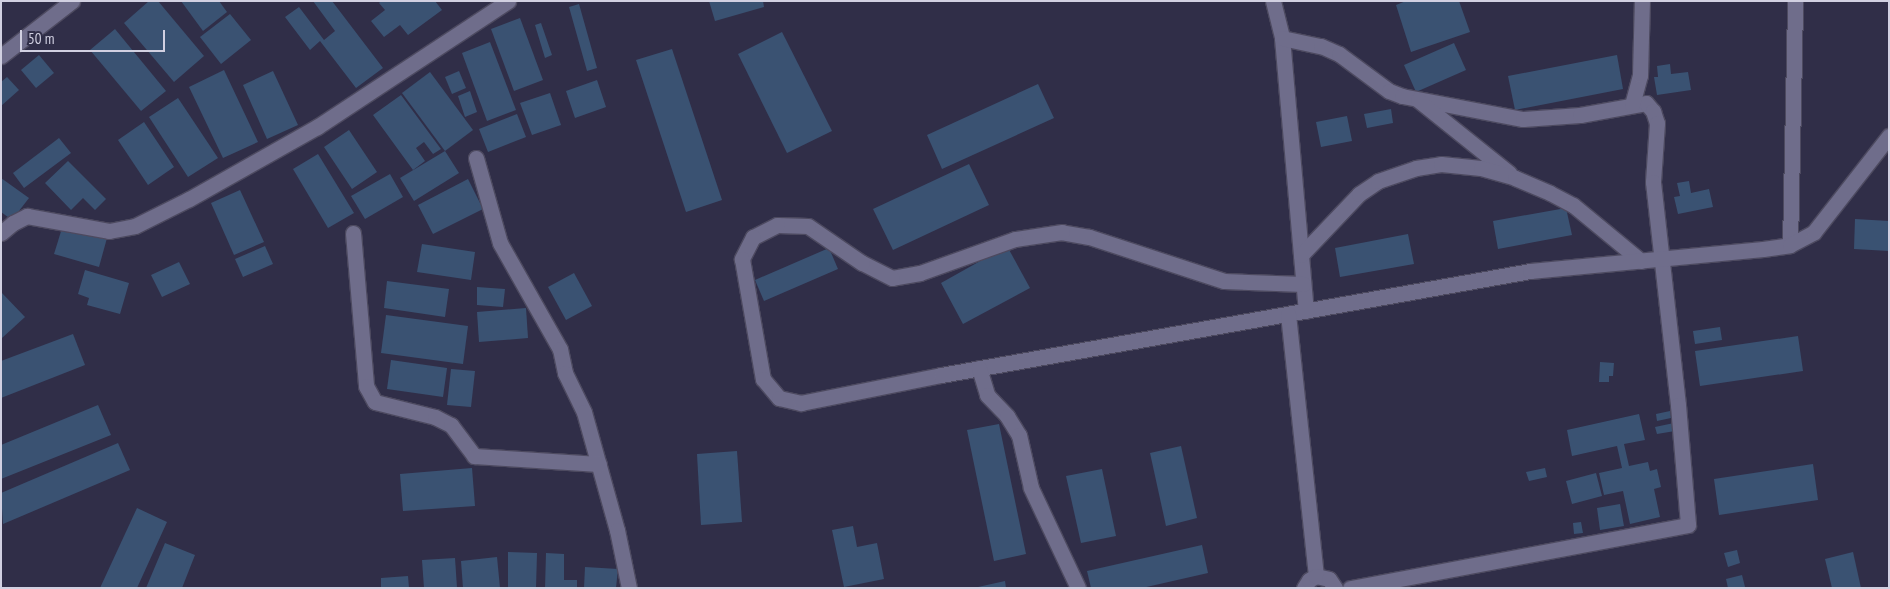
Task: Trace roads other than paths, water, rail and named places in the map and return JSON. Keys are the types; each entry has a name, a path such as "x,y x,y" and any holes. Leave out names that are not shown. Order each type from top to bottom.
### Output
{"street":[{"path":"5,47 72,1"},
{"path":"1,233 13,223 27,216 109,231 135,226 189,199 317,128 508,1"},
{"path":"1274,1 1282,38 1306,311"},
{"path":"1632,105 1640,75 1642,1"},
{"path":"1790,245 1796,1"},
{"path":"1282,38 1321,46 1339,54 1389,91 1416,99 1523,119 1580,115 1646,103 1653,111 1657,123 1653,182 1688,525 1350,588"},
{"path":"1416,99 1515,178"},
{"path":"1303,284 1224,281 1089,237 1062,232 1015,239 920,273 892,278 862,263 808,226 777,225 753,237 742,258 764,379 779,398 802,403 979,368 1530,271 1790,245 1814,232 1889,136"},
{"path":"476,158 500,243 560,349 565,373 584,412 599,464 629,588"},
{"path":"1301,255 1359,194 1378,181 1416,168 1441,164 1481,168 1515,178 1574,205 1641,261"},
{"path":"352,233 366,386 375,402 435,417 451,425 474,456 599,464"},
{"path":"1288,314 1316,576"},
{"path":"979,368 987,395 1007,416 1019,435 1031,488 1078,588"},
{"path":"1304,588 1309,580 1316,576 1329,579 1335,588"}]}
